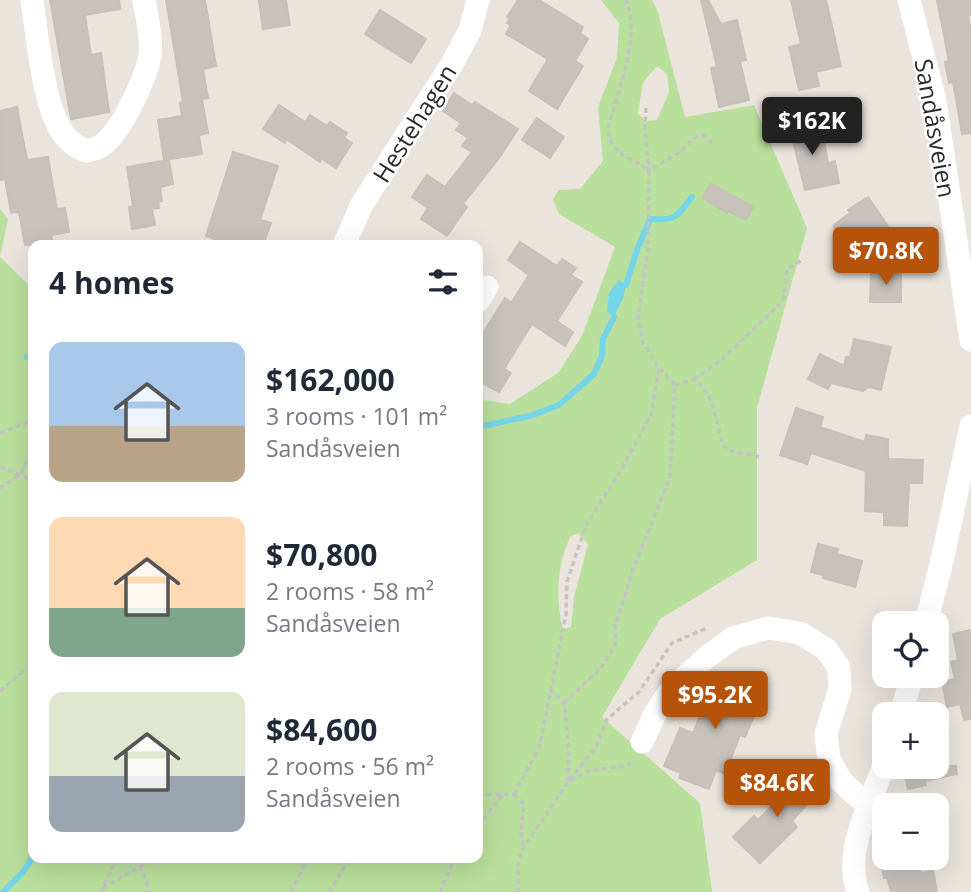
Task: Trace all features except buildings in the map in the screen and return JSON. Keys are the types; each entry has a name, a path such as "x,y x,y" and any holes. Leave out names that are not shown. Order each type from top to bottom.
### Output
{"street":[{"path":"32,0 51,108 58,126 68,140 86,151 102,146 109,139 138,90 146,70 150,53 144,0"},
{"name":"Hestehagen","path":"346,240 362,204 452,64 470,30 478,0"},
{"name":"Sandåsveien","path":"909,0 935,101 971,340"},
{"path":"929,611 971,426"},
{"path":"641,749 655,714 671,689 733,638 768,628 800,633 827,650 839,668 840,689 826,734 829,760 842,782 869,807"},
{"path":"858,892 855,885 855,844 879,779"}],"path":[{"path":"625,0 629,7 630,50 608,128 609,141 614,149 649,171"},
{"path":"564,703 601,668 616,643 615,627 632,572 670,477 675,384 659,368 643,343 638,317 648,247 646,108"},
{"path":"649,171 680,152 698,135 704,136 713,144"},
{"path":"675,384 694,379 720,361 782,302 787,269 802,260"},
{"path":"514,794 539,748 566,615 567,582 586,525 617,477 651,415 659,368"},
{"path":"694,379 704,387 710,397 723,445 728,450 759,457"},
{"path":"0,433 28,422"},
{"path":"0,488 21,474 28,458"},
{"path":"0,467 28,478"},
{"path":"1,689 28,667"},
{"path":"551,689 564,703 569,749 568,782 591,770 627,766 641,749"},
{"path":"483,795 514,794 524,804 521,833 524,847 518,862 518,892"},
{"path":"483,820 502,795"},
{"path":"101,890 115,863"},
{"path":"140,863 150,892"},
{"path":"101,890 146,863"},
{"path":"291,892 306,863"},
{"path":"329,892 348,863"},
{"path":"440,892 453,863"}],"green space":[{"path":"601,0 652,0 657,9 685,117 754,105 807,228 757,408 757,560 660,619 602,717 700,803 712,892 0,892 0,257 28,284 28,863 483,863 483,400 510,404 558,373 582,336 615,247 559,214 553,199 559,190 580,189 603,161 598,107 617,58 619,23","holes":["657,66 667,74 669,92 657,120 645,121 638,113 643,82","578,533 588,544 574,597 571,627 563,629 558,594 566,548 570,537"]},
{"path":"0,209 8,219 0,257"}],"water":[{"path":"619,280 626,285 614,317 607,311 609,293"}],"waterway":[{"path":"626,285 650,219 675,216 692,197"},
{"path":"483,426 530,416 559,405 594,374 602,356 603,339 614,317"},
{"path":"3,892 29,863"}]}
